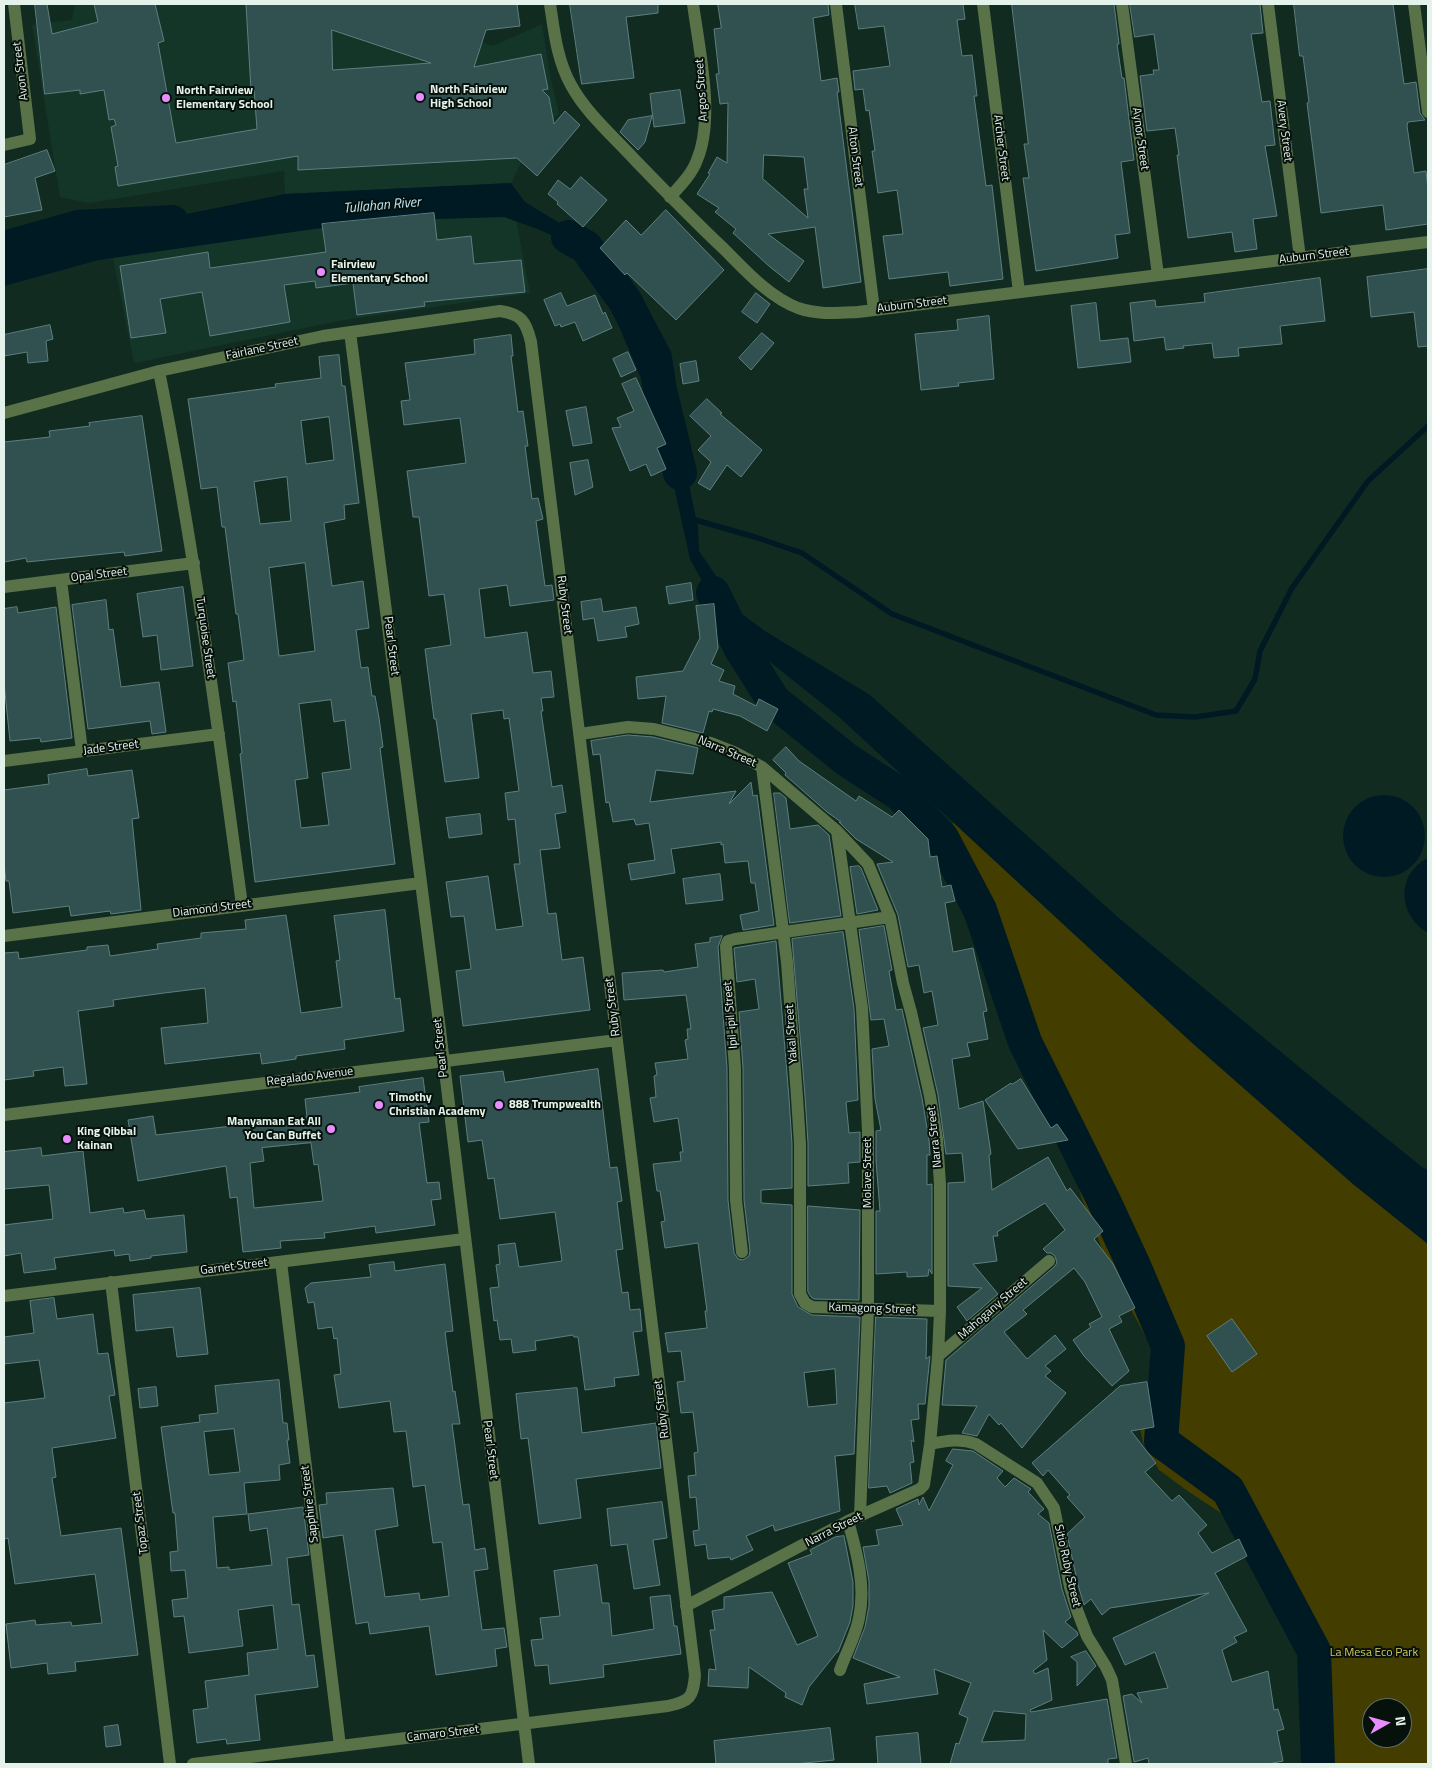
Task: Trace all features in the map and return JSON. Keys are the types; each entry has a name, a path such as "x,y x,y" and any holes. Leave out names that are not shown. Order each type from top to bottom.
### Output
{"street":[{"name":"Avon Street","path":"4,145 30,139 14,4"},
{"name":"Auburn Street","path":"550,4 557,47 563,68 571,85 592,114 670,197 750,274 775,295 797,307 815,312 835,314 874,310 1428,242"},
{"name":"Argos Street","path":"670,197 685,180 697,161 704,140 705,98 693,4"},
{"name":"Alton Street","path":"836,4 874,310"},
{"name":"Archer Street","path":"983,4 1020,292"},
{"name":"Aynor Street","path":"1122,4 1158,275"},
{"name":"Avery Street","path":"1268,4 1300,258"},
{"path":"1414,4 1428,112"},
{"name":"Fairlane Street","path":"4,413 159,371 323,336 500,311 513,313 523,320"},
{"name":"Ruby Street","path":"523,320 532,342 695,1675 691,1696"},
{"name":"Pearl Street","path":"350,332 421,883 529,1764"},
{"name":"Turquoise Street","path":"159,371 181,483 194,563 242,906"},
{"name":"Opal Street","path":"4,587 194,563"},
{"path":"60,580 82,751"},
{"name":"Narra Street","path":"580,734 628,728 654,729 710,743 749,759 762,767 837,831 868,864 890,917 903,983 928,1087 937,1139 940,1184 940,1311 938,1356 925,1480 920,1489 860,1516 686,1606"},
{"name":"Jade Street","path":"4,761 219,734"},
{"name":"Yakal Street","path":"762,767 783,932 798,1106 800,1144 800,1294 805,1302"},
{"name":"Molave Street","path":"837,831 860,992 864,1032 868,1132 868,1309 860,1516"},
{"name":"Diamond Street","path":"4,936 421,883"},
{"name":"Ipil-ipil Street","path":"742,1252 736,1200 735,1068 726,946 728,941 890,917"},
{"name":"Regalado Avenue","path":"4,1115 617,1040"},
{"name":"Garnet Street","path":"4,1296 464,1239"},
{"name":"Sapphire Street","path":"280,1262 340,1746"},
{"name":"Mahogany Street","path":"938,1356 1049,1262"},
{"name":"Topaz Street","path":"111,1282 170,1764"},
{"name":"Kamagong Street","path":"805,1302 812,1307 940,1311"},
{"name":"Sitio Ruby Street","path":"930,1444 967,1440 1037,1483 1046,1494 1054,1508 1070,1587 1077,1610 1087,1636 1106,1666 1112,1680 1126,1764"},
{"path":"840,1670 859,1620 863,1600 860,1572 848,1522"},
{"name":"Camaro Street","path":"193,1764 668,1706 681,1703 691,1696"}],"shaded area":[{"path":"75,4 364,4 493,46 542,24 551,80 559,113 523,159 511,183 285,194 284,171 89,203 60,197 32,25 72,20"},
{"name":"Fairview Elementary School","path":"514,209 530,293 344,320 134,363 112,252 300,224"}],"green space":[{"name":"La Mesa Eco Park","path":"953,822 1246,1090 1428,1244 1428,1764 1318,1764 1314,1651 1263,1588 1230,1519 1159,1470 1143,1443 1135,1400 1165,1373 1112,1274 1081,1196 1069,1147 946,871"}],"water":[{"path":"511,183 525,202 589,241 664,414 686,470 698,528 699,551 742,614 765,631 870,695 1120,919 1349,1108 1428,1170 1428,1244 1354,1185 1191,1042 839,717 729,631 690,559 671,473 672,451 612,310 580,248 540,230 504,217 371,221 99,260 4,286 4,251 43,245 79,231 157,220 285,194"},
{"path":"1384,795 1400,798 1413,807 1422,820 1425,836 1422,852 1413,865 1400,874 1384,877 1368,874 1355,865 1346,852 1343,836 1346,820 1355,807 1368,798"},
{"path":"1428,858 1428,933 1418,926 1411,916 1406,906 1404,895 1410,874 1417,865"}],"building":[{"path":"35,4 47,4 52,34 98,22 94,4 155,4 164,41 158,43 176,143 257,129 254,89 251,90 246,4 517,4 520,26 486,30 474,67 541,54 548,89 542,90 549,97 554,124 565,111 580,125 537,176 517,158 298,170 298,156 118,186 115,167 118,166 111,127 116,125 114,119 109,120 104,90 80,94 80,90 45,94","holes":["332,30 431,63 333,70"]},
{"path":"570,4 658,4 658,13 626,17 634,78 582,84"},
{"path":"718,4 828,4 829,15 813,18 821,81 837,78 839,92 837,92 861,282 823,288 815,227 768,234 804,261 789,282 733,233 736,229 715,212 719,208 697,194 710,174 708,173 717,157 727,163 728,103 720,104 716,74 719,74 714,29 721,28","holes":["764,155 804,157 808,189 804,189 808,218 763,179"]},
{"path":"855,4 963,4 965,19 957,20 962,56 972,55 977,96 974,96 986,186 992,185 1003,279 950,286 948,272 889,279 883,236 903,234 897,190 878,193 872,151 875,151 869,110 866,111 863,89 855,90 853,71 890,66 884,26 859,29"},
{"path":"1012,4 1114,4 1119,44 1117,44 1122,78 1124,78 1134,160 1121,162 1130,233 1115,235 1118,258 1036,271 1023,178 1029,178 1024,144 1028,144"},
{"path":"1130,4 1260,4 1263,33 1251,34 1262,102 1270,101 1275,145 1265,146 1277,216 1253,219 1257,249 1235,252 1232,232 1188,238 1175,128 1147,131 1140,76 1154,74 1153,70 1159,70 1154,34 1135,37"},
{"path":"1294,4 1393,4 1404,84 1416,82 1420,113 1425,120 1408,122 1407,126 1414,173 1426,171 1428,224 1386,230 1383,205 1321,213 1307,103 1309,102 1303,56 1300,56"},
{"path":"680,90 685,123 654,127 650,94"},
{"path":"652,116 645,142 638,150 620,132 628,120"},
{"path":"47,150 55,171 35,178 42,210 4,217 4,165"},
{"path":"581,177 607,200 583,227 548,194 558,180 570,189"},
{"path":"666,210 724,270 676,320 627,273 625,275 600,248 626,220 641,235"},
{"path":"434,213 437,240 471,236 474,264 521,260 525,292 424,302 425,306 357,315 353,283 316,288 315,281 284,285 290,322 210,336 202,292 160,299 166,333 131,338 120,266 208,252 210,268 326,252 322,224"},
{"path":"1428,269 1428,346 1418,347 1414,312 1371,317 1367,277"},
{"path":"1320,278 1325,321 1280,326 1282,344 1238,348 1239,356 1214,358 1212,343 1166,350 1164,337 1134,341 1130,303 1155,300 1156,307 1205,302 1204,294"},
{"path":"561,293 567,306 595,295 603,314 605,312 612,328 583,341 575,322 561,327 560,324 555,326 544,300"},
{"path":"756,293 770,304 757,323 742,312"},
{"path":"1096,303 1100,341 1128,338 1131,362 1078,368 1071,306"},
{"path":"989,316 994,379 958,383 959,386 921,390 915,334 958,330 957,320"},
{"path":"50,325 53,339 46,341 48,361 28,363 27,352 4,356 4,335"},
{"path":"762,333 774,343 751,370 739,358"},
{"path":"511,335 513,356 511,356 518,412 523,411 528,446 525,446 532,499 538,498 543,519 536,521 545,586 552,585 554,600 510,606 507,585 479,589 485,638 527,632 533,673 551,671 554,697 541,698 543,711 541,711 552,787 562,785 566,812 555,814 560,848 540,850 548,914 556,913 562,960 583,957 590,1010 463,1026 456,971 471,969 464,916 451,917 446,882 488,876 496,930 523,926 514,864 520,864 515,819 508,820 505,793 519,791 509,718 504,719 503,710 471,714 479,778 445,782 436,719 434,719 425,649 451,645 444,594 429,596 419,517 413,517 407,471 466,463 460,418 404,425 401,401 410,400 405,363 475,354 474,340"},
{"path":"628,352 636,370 621,377 613,359"},
{"path":"339,355 342,386 345,386 359,503 344,505 345,519 324,523 332,586 363,581 369,628 356,630 361,668 368,667 372,696 375,696 379,718 383,747 380,748 395,864 255,882 240,754 242,753 236,701 233,702 228,663 244,660 238,614 236,614 225,527 222,527 217,487 201,489 188,399 276,387 275,384 321,378 319,357","holes":["329,417 334,460 306,464 301,421","287,477 291,521 260,524 254,482","305,563 315,651 279,656 269,568","331,700 334,722 345,720 351,769 322,773 329,825 301,828 295,780 308,778 299,704"]},
{"path":"696,361 699,381 683,384 680,364"},
{"path":"636,378 666,444 657,448 666,469 651,476 646,464 630,471 612,428 621,427 617,418 634,411 622,384"},
{"path":"707,399 722,413 720,414 762,450 741,477 727,465 710,490 698,483 711,462 698,450 711,436 690,416"},
{"path":"586,407 592,443 573,446 566,411"},
{"path":"142,416 162,551 125,556 124,552 27,562 26,558 4,562 4,442 50,437 49,431 90,426 89,423"},
{"path":"588,460 593,487 575,495 570,463"},
{"path":"691,583 693,600 669,604 666,587"},
{"path":"183,587 193,666 161,670 157,635 143,637 137,594"},
{"path":"601,599 603,612 636,607 639,624 625,627 627,637 598,641 594,618 583,620 581,602"},
{"path":"106,600 109,630 113,629 121,687 159,682 166,732 152,734 150,721 88,729 72,605"},
{"path":"714,604 718,648 711,664 724,670 719,681 735,686 733,694 756,706 759,699 778,709 767,731 740,716 713,709 712,712 709,711 703,733 662,723 666,696 638,699 636,677 683,671 700,638 696,606"},
{"path":"17,607 18,613 56,607 72,738 41,742 40,738 10,741 4,683 4,609"},
{"path":"628,735 653,737 698,748 693,774 656,770 650,802 736,791 729,804 751,782 753,796 757,795 774,925 743,930 740,915 759,911 755,883 751,883 748,861 725,863 723,844 721,845 721,842 671,849 675,873 631,880 628,864 655,860 649,823 636,825 634,819 613,822 609,802 606,803 600,754 593,755 591,741"},
{"path":"786,747 799,761 856,801 859,796 892,817 899,810 928,839 930,857 937,856 942,887 951,885 955,901 945,903 953,952 973,948 987,1011 983,1012 988,1039 967,1043 970,1056 952,1059 959,1109 983,1101 991,1154 989,1155 992,1190 1048,1157 1067,1191 1070,1188 1103,1231 1094,1239 1113,1264 1135,1308 1119,1316 1122,1322 1109,1329 1129,1371 1112,1386 1084,1356 1073,1340 1091,1327 1089,1324 1102,1317 1085,1282 1074,1268 1023,1310 1027,1314 1004,1332 1027,1359 1055,1335 1066,1349 1045,1366 1051,1371 1045,1376 1066,1393 1022,1448 1001,1423 999,1425 989,1414 977,1436 962,1433 977,1406 942,1405 946,1360 1054,1267 1057,1263 1055,1256 1043,1249 1065,1230 1045,1203 997,1232 998,1236 993,1236 997,1261 973,1264 998,1294 967,1321 957,1307 982,1288 948,1286 948,1183 965,1182 962,1153 946,1154 938,1095 923,1028 938,1025 932,991 924,993 919,965 908,967 898,915 877,864 893,862 856,839 839,822 841,822 785,775 786,773 773,760"},
{"path":"87,769 88,776 132,770 139,818 132,819 141,910 111,914 110,911 71,916 69,906 13,913 9,881 6,881 4,865 4,790 49,784 48,775"},
{"path":"774,793 780,793 786,798 790,829 818,825 829,835 841,916 790,923"},
{"path":"480,814 482,834 449,838 446,818"},
{"path":"859,866 878,910 857,914 850,867"},
{"path":"720,874 723,900 686,904 683,879"},
{"path":"385,910 395,999 400,998 404,1031 344,1040 345,1049 296,1056 296,1059 262,1064 260,1053 165,1064 161,1028 208,1023 205,988 164,993 113,1000 114,1006 78,1011 87,1084 65,1086 63,1067 33,1071 34,1076 4,1080 4,953 18,952 19,959 87,950 87,947 108,945 110,956 158,949 157,944 201,938 201,933 246,929 245,920 286,915 301,1013 342,1007 336,961 340,960 334,916"},
{"path":"884,926 892,970 889,971 896,1010 902,1009 922,1098 929,1140 930,1155 927,1155 927,1185 932,1184 932,1274 929,1269 928,1276 907,1277 907,1272 876,1274 876,1211 880,1211 876,1131 881,1130 875,1099 872,1049 889,1046 884,1019 871,1020 859,930"},
{"path":"843,932 854,1009 858,1100 846,1102 849,1133 860,1132 860,1162 848,1163 849,1183 808,1186 805,1096 792,939"},
{"path":"722,936 718,947 727,1068 728,1200 734,1253 738,1259 743,1260 749,1256 750,1251 744,1200 743,1068 739,1012 759,1009 755,979 737,982 734,948 776,941 792,1144 792,1188 761,1190 761,1203 792,1205 792,1294 798,1307 812,1315 860,1317 854,1454 835,1456 840,1511 775,1531 773,1525 746,1536 753,1550 731,1560 730,1557 708,1559 706,1544 695,1546 693,1531 699,1530 696,1497 690,1498 688,1476 696,1475 694,1453 698,1452 693,1412 681,1413 677,1382 685,1381 681,1351 668,1352 665,1333 707,1328 705,1311 707,1311 698,1243 665,1248 661,1222 665,1221 660,1191 657,1191 653,1164 681,1161 680,1152 683,1152 678,1118 654,1122 650,1098 656,1097 654,1076 657,1075 655,1063 688,1059 685,1040 688,1039 687,1029 691,1029 686,995 624,1000 622,973 663,970 664,972 698,967 695,944 710,942 710,938","holes":["835,1369 837,1404 808,1407 804,1373"]},
{"path":"598,1069 610,1168 617,1167 622,1201 617,1202 623,1249 616,1250 622,1293 628,1292 630,1310 640,1309 642,1331 633,1332 639,1375 614,1378 615,1386 585,1390 578,1337 573,1335 535,1341 536,1350 513,1353 511,1339 500,1340 497,1320 494,1321 490,1288 499,1287 496,1265 500,1264 498,1245 515,1243 519,1267 562,1261 555,1212 500,1219 494,1178 488,1179 482,1140 468,1142 460,1076 503,1071 505,1082"},
{"path":"423,1078 429,1122 419,1123 427,1183 439,1182 441,1199 431,1200 435,1225 376,1233 375,1226 324,1233 325,1238 280,1241 281,1248 243,1252 237,1197 230,1198 226,1166 138,1181 128,1120 153,1116 156,1135 307,1117 305,1099 360,1092 359,1087","holes":["311,1143 314,1165 318,1164 323,1201 254,1208 250,1163 264,1161 262,1148"]},
{"path":"1021,1079 1051,1128 1057,1124 1068,1140 1018,1149 985,1100 1011,1083"},
{"path":"41,1148 42,1156 83,1151 90,1213 123,1208 124,1213 144,1210 146,1219 184,1215 187,1252 151,1256 151,1258 130,1261 129,1254 115,1256 114,1250 54,1258 56,1269 24,1273 21,1253 4,1256 4,1225 53,1219 49,1185 4,1189 4,1152"},
{"path":"808,1206 860,1210 859,1300 814,1299 808,1292"},
{"path":"394,1262 395,1271 445,1264 453,1331 445,1332 453,1392 455,1391 460,1424 452,1424 463,1505 469,1504 475,1550 485,1548 488,1569 474,1571 482,1630 504,1628 507,1647 495,1649 497,1666 436,1675 429,1626 370,1634 368,1622 356,1624 343,1535 323,1538 319,1505 327,1504 326,1493 393,1488 398,1526 375,1530 385,1597 419,1593 420,1600 449,1596 442,1542 433,1543 425,1485 413,1487 406,1431 394,1432 390,1401 339,1408 334,1375 341,1374 337,1338 334,1339 332,1327 318,1329 314,1302 308,1303 305,1288 311,1283 371,1277 369,1265"},
{"path":"200,1288 208,1354 177,1357 173,1327 136,1331 133,1295"},
{"path":"54,1298 57,1319 93,1314 98,1354 108,1353 115,1395 109,1396 116,1438 52,1448 56,1477 52,1478 61,1536 121,1528 138,1655 75,1662 76,1671 48,1674 47,1663 11,1668 6,1624 35,1620 36,1625 71,1622 72,1626 102,1623 95,1574 15,1584 8,1538 4,1539 4,1403 45,1398 39,1360 4,1364 4,1337 34,1333 30,1301"},
{"path":"876,1317 927,1319 926,1359 930,1356 925,1404 918,1404 919,1419 911,1420 914,1442 911,1440 914,1462 910,1463 912,1483 890,1493 887,1486 869,1488"},
{"path":"1232,1319 1257,1354 1232,1372 1207,1336"},
{"path":"279,1380 283,1423 287,1423 290,1463 279,1465 280,1480 244,1483 247,1514 213,1517 217,1568 229,1567 229,1570 272,1565 267,1528 250,1531 248,1514 303,1507 309,1555 287,1558 292,1605 299,1604 306,1656 314,1655 318,1687 255,1695 260,1740 227,1744 226,1739 197,1743 193,1710 208,1708 205,1681 249,1675 247,1653 278,1649 273,1605 238,1610 243,1646 189,1653 184,1616 174,1617 172,1600 188,1598 185,1570 171,1571 170,1552 178,1551 175,1513 173,1513 161,1427 200,1422 199,1415 218,1413 215,1386","holes":["234,1429 240,1472 209,1475 204,1432"]},
{"path":"1147,1382 1154,1427 1131,1431 1156,1463 1145,1472 1172,1501 1179,1495 1207,1525 1198,1533 1212,1553 1239,1539 1247,1556 1215,1573 1247,1631 1234,1637 1237,1642 1222,1650 1232,1682 1268,1671 1274,1710 1278,1709 1284,1729 1277,1731 1283,1761 1268,1764 1149,1764 1148,1758 1134,1762 1123,1696 1132,1694 1142,1703 1137,1693 1168,1688 1155,1652 1125,1665 1113,1638 1209,1593 1110,1608 1102,1615 1091,1599 1084,1605 1067,1534 1085,1517 1067,1497 1070,1495 1048,1470 1043,1476 1032,1463 1120,1386"},
{"path":"156,1387 158,1406 140,1408 138,1389"},
{"path":"577,1388 582,1433 656,1423 661,1468 576,1479 581,1518 539,1524 528,1438 521,1439 516,1394"},
{"path":"953,1449 973,1451 1003,1471 997,1478 1005,1487 1014,1478 1031,1489 1028,1492 1044,1509 1038,1514 1049,1523 1062,1589 1071,1617 1065,1622 1078,1635 1062,1648 1043,1630 1047,1660 1033,1671 1035,1674 1048,1668 1052,1700 1030,1710 1031,1712 1107,1699 1117,1758 1108,1759 1108,1764 950,1764 956,1743 959,1744 968,1718 959,1714 971,1683 934,1669 938,1694 867,1704 864,1684 900,1677 853,1658 865,1627 869,1606 869,1581 863,1547 879,1545 876,1530 903,1525 896,1509 918,1499 919,1505 923,1497 929,1511 953,1465 946,1461","holes":["994,1711 1026,1714 1025,1740 982,1742"]},
{"path":"662,1502 667,1538 653,1540 660,1585 634,1589 627,1544 611,1546 607,1509"},
{"path":"844,1536 853,1582 853,1605 850,1622 838,1652 809,1687 802,1705 785,1697 786,1693 749,1667 748,1688 708,1686 709,1669 716,1670 710,1630 715,1630 712,1611 724,1609 724,1597 772,1592 797,1645 818,1636 788,1563 812,1554 810,1550 835,1537"},
{"path":"597,1565 602,1603 609,1603 612,1636 654,1629 650,1597 670,1595 674,1626 677,1626 681,1654 603,1665 604,1677 550,1684 548,1665 535,1666 531,1640 543,1639 540,1618 560,1616 554,1571"},
{"path":"1086,1651 1096,1666 1077,1686 1077,1662 1071,1657"},
{"path":"118,1725 121,1745 106,1747 104,1727"},
{"path":"830,1728 834,1760 795,1764 716,1764 714,1741"},
{"path":"918,1733 921,1764 878,1764 876,1737"}],"waterway":[{"name":"Tullahan River","path":"4,248 78,227 172,222"},
{"name":"Tullahan River","path":"568,237 586,247 625,301 655,358 660,390 680,473"},
{"path":"692,519 802,553 892,614 1156,715 1195,717 1236,711 1255,679 1260,651 1292,588 1368,481 1428,426"},
{"path":"713,593 741,649 774,701 847,760 901,795 942,838 980,910 1025,1042 1103,1199 1168,1346 1161,1441 1228,1490 1314,1651 1318,1764"}],"place":[{"name":"North Fairview High School","path":"420,97"},
{"name":"North Fairview Elementary School","path":"166,98"},
{"name":"Fairview Elementary School","path":"321,272"},
{"name":"Timothy Christian Academy","path":"379,1105"},
{"name":"888 Trumpwealth","path":"499,1105"},
{"name":"Manyaman Eat All You Can Buffet","path":"331,1129"},
{"name":"King Qibbal Kainan","path":"67,1139"}]}
